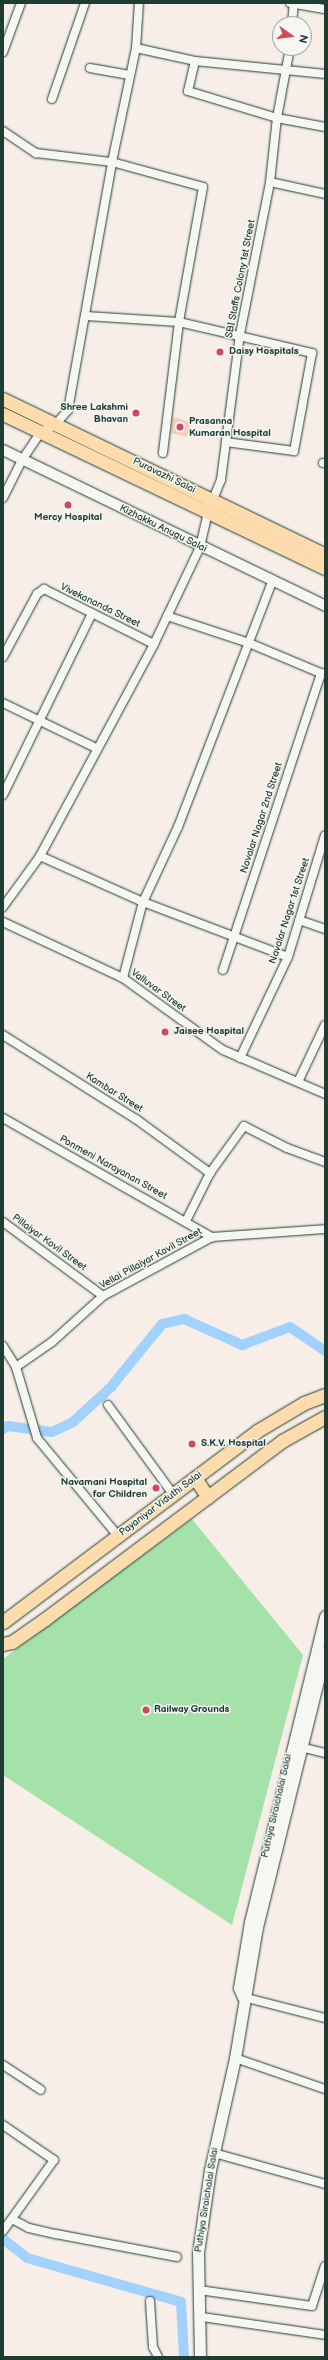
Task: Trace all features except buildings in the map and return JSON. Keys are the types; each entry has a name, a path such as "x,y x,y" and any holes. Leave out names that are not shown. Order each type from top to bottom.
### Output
{"main road":[{"name":"Puravazhi Salai","path":"3,399 214,500 325,556"},
{"name":"Puravazhi Salai","path":"3,414 325,568"},
{"name":"Payaniyar Viduthi Salai","path":"3,1622 173,1494 287,1413 325,1395"},
{"path":"287,1413 297,1433"},
{"path":"3,1644 12,1642 45,1619 208,1497 297,1433 325,1417"},
{"path":"195,1478 208,1497"},
{"name":"Puthiya Siraichalai Salai","path":"243,1997 240,1988 250,1922 325,1616"},
{"name":"Puthiya Siraichalai Salai","path":"200,2357 202,2317 199,2290 198,2253 214,2153 235,2058 243,1997 248,1989 257,1927 325,1652"}],"street":[{"path":"3,52 21,3"},
{"path":"52,99 85,3"},
{"path":"3,498 22,460 41,432 55,425 68,410 86,316 112,162 136,48 139,3"},
{"path":"290,3 325,9"},
{"path":"293,16 294,3"},
{"path":"136,48 195,61 287,72 325,74"},
{"name":"SBI Staffs Colony 1st Street","path":"3,907 40,856 96,748 154,644 200,547 208,512 221,480 240,334 270,182 277,118 289,56"},
{"path":"195,61 188,92 277,118 325,127"},
{"path":"90,68 129,76"},
{"path":"3,131 36,153 112,162 203,187 179,322 163,453"},
{"path":"270,182 325,194"},
{"path":"86,316 179,322 240,334 312,353 294,451 226,442"},
{"name":"Kizhakku Anugu Salai","path":"3,450 272,582 325,606"},
{"path":"123,978 143,902 178,827 272,582"},
{"name":"Vivekananda Street","path":"3,657 37,594 44,589 91,615 154,644"},
{"path":"3,795 42,721 91,615"},
{"path":"167,616 248,643 323,674"},
{"name":"Navalar Nagar 2nd Street","path":"223,970 323,674"},
{"path":"3,703 96,748"},
{"name":"Navalar Nagar 1st Street","path":"240,1058 288,957 325,835"},
{"path":"40,856 143,902 233,938 288,957"},
{"path":"299,920 325,929"},
{"name":"Valluvar Street","path":"3,922 123,978 223,1050 325,1094"},
{"path":"298,1082 325,1025"},
{"name":"Kambar Street","path":"3,1035 136,1119 210,1173"},
{"name":"Ponmeni Narayanan Street","path":"3,1118 212,1237"},
{"path":"186,1221 210,1173 244,1126 287,1148 325,1162"},
{"name":"Pillaiyar Kovil Street","path":"3,1222 103,1296"},
{"name":"Vellai Pillaiyar Kovil Street","path":"16,1367 52,1342 103,1296 212,1237 325,1229"},
{"path":"3,1346 16,1367 37,1438 118,1536"},
{"path":"108,1405 173,1494"},
{"path":"301,1747 325,1753"},
{"path":"243,1997 325,2018"},
{"path":"235,2058 325,2089"},
{"path":"3,2065 41,2090"},
{"path":"3,2125 54,2160 4,2229"},
{"path":"214,2153 325,2184"},
{"path":"12,2219 29,2228 176,2257"},
{"path":"199,2290 312,2306 325,2266"},
{"path":"150,2301 153,2347 158,2357"},
{"path":"202,2317 325,2335"}],"green space":[{"name":"Railway Grounds","path":"192,1519 303,1655 232,1925 3,1775 3,1659"}],"waterway":[{"path":"3,1429 8,1426 52,1432 73,1422 111,1387 162,1324 184,1319 242,1345 290,1327 325,1351"},
{"path":"3,2239 27,2258 181,2302 184,2357"}],"place":[{"name":"Daisy Hospitals","path":"220,352"},
{"name":"Shree Lakshmi Bhavan","path":"136,413"},
{"name":"Prasanna Kumaran Hospital","path":"180,427"},
{"name":"Mercy Hospital","path":"68,505"},
{"name":"Jaisee Hospital","path":"165,1032"},
{"name":"S.K.V. Hospital","path":"192,1444"},
{"name":"Navamani Hospital for Children","path":"156,1488"},
{"name":"Railway Grounds","path":"146,1710"}]}
